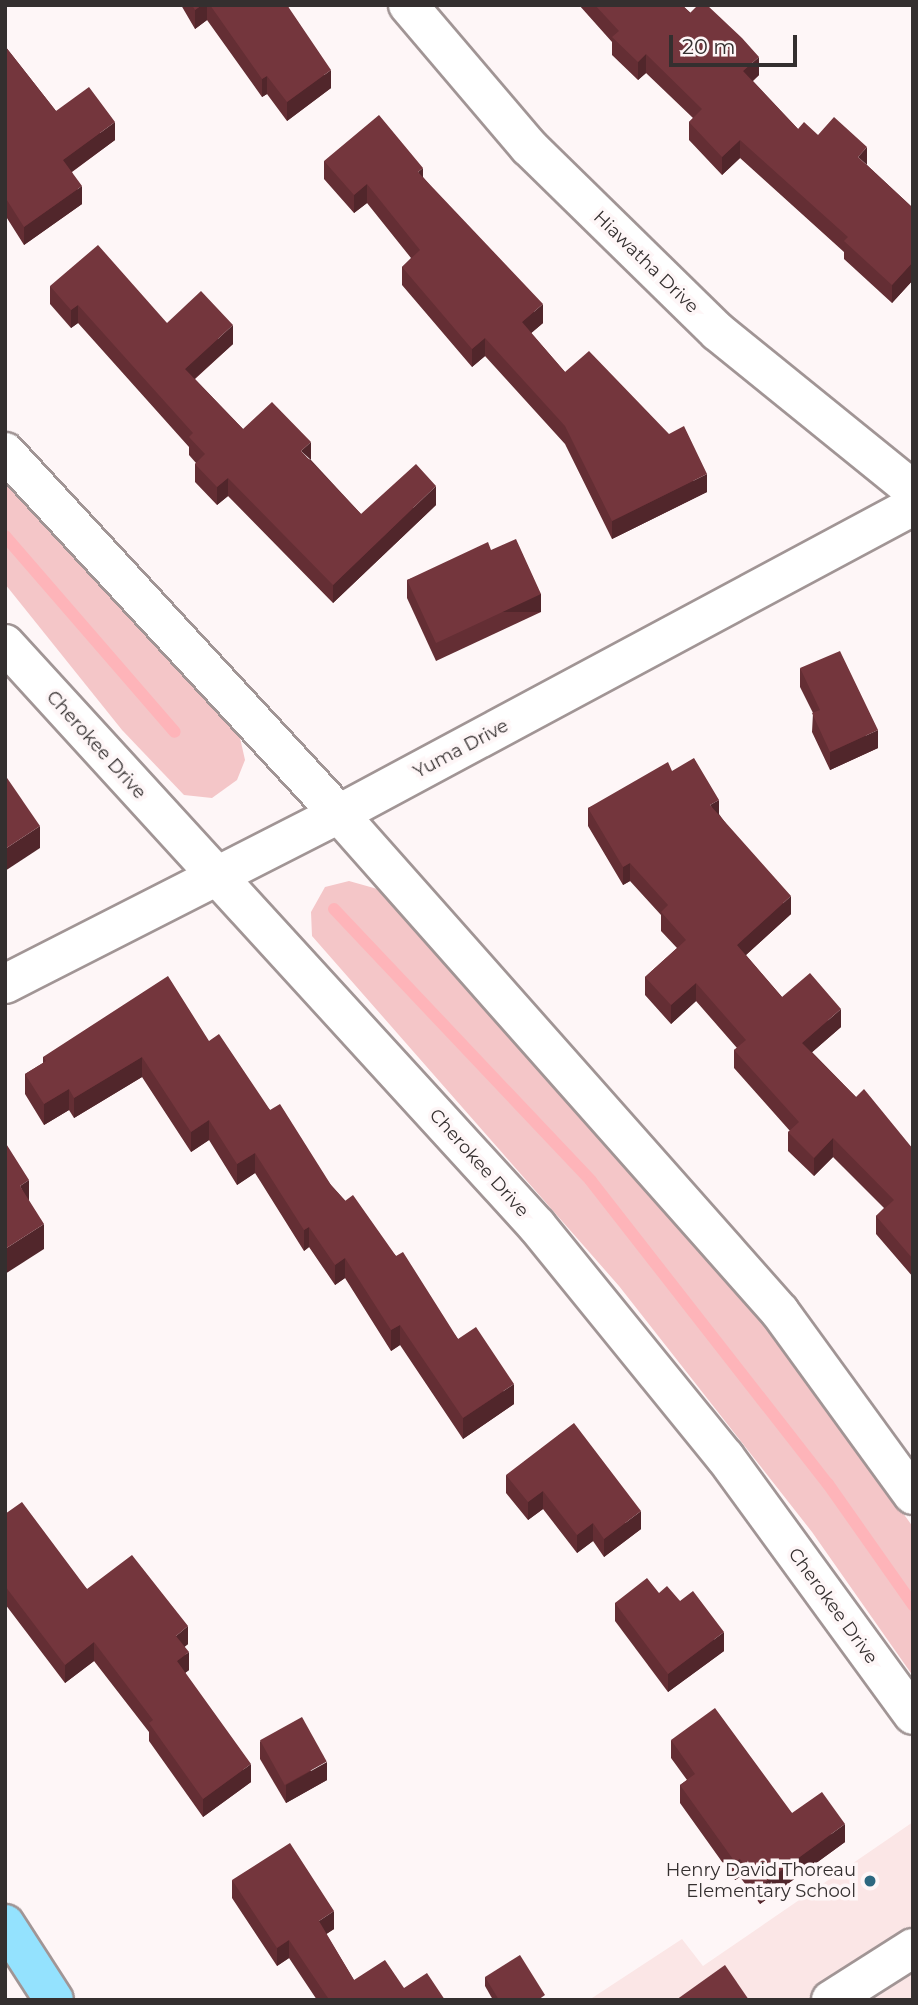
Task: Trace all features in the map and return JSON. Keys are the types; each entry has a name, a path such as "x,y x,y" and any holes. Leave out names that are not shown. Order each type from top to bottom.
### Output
{"main road":[{"path":"5,1924 54,2000"}],"street":[{"name":"Hiawatha Drive","path":"408,5 528,147 718,332 913,489"},
{"path":"5,452 339,814 780,1312 913,1495"},
{"name":"Yuma Drive","path":"5,984 339,814 913,506"},
{"name":"Cherokee Drive","path":"5,644 537,1226 725,1457 913,1715"},
{"path":"831,2000 913,1948"}],"shaded area":[{"path":"5,469 238,729 245,760 237,780 212,798 184,795 122,730 5,584"},
{"path":"349,881 381,890 690,1232 786,1350 913,1527 913,1676 812,1532 619,1286 312,936 311,912 325,887"},
{"name":"Henry David Thoreau Elementary School","path":"913,1822 913,2000 589,2000 682,1939 703,1966"}],"building":[{"path":"210,5 287,5 331,70 287,102 267,76 262,79"},
{"path":"595,5 682,5 690,13 698,5 707,5 759,57 743,71 798,129 804,122 818,135 834,117 867,147 858,157 913,208 913,262 892,285 844,241 848,237 740,140 722,157 689,122 702,109 646,54 638,62 612,37 619,31"},
{"path":"5,46 56,111 89,87 115,122 63,160 82,186 24,227 5,197"},
{"path":"379,115 423,168 418,172 543,304 522,322 565,372 589,351 669,434 684,426 707,474 612,521 565,426 485,338 472,349 402,267 420,250 367,184 354,195 324,161"},
{"path":"98,245 167,323 201,291 233,325 185,369 243,429 272,402 311,442 301,451 361,514 416,464 436,486 333,585 228,478 217,487 195,464 205,454 189,437 193,433 78,305 71,310 50,286"},
{"path":"516,539 541,594 436,643 407,580 488,542 491,550"},
{"path":"840,651 878,730 830,752 812,713 820,710 800,668"},
{"path":"694,758 719,800 710,805 791,896 737,945 782,997 810,973 841,1009 802,1043 856,1097 864,1089 913,1149 913,1259 876,1216 894,1200 833,1138 814,1158 788,1132 799,1122 734,1050 746,1040 696,983 671,1005 645,977 686,940 661,912 668,905 630,863 623,867 588,808 668,762 672,771"},
{"path":"5,775 40,826 5,849"},
{"path":"168,976 209,1041 219,1034 270,1110 280,1104 331,1185 345,1201 353,1195 396,1256 403,1252 458,1339 476,1327 514,1384 463,1418 400,1325 391,1330 345,1258 335,1265 309,1227 304,1230 255,1153 237,1164 209,1120 191,1132 142,1057 74,1098 69,1089 44,1104 25,1074 46,1061 43,1057"},
{"path":"5,1142 29,1180 20,1186 44,1224 5,1249"},
{"path":"574,1423 641,1511 604,1539 593,1523 577,1535 543,1491 528,1502 506,1475"},
{"path":"22,1502 87,1589 132,1555 188,1626 176,1636 189,1652 177,1661 251,1764 203,1799 149,1723 153,1720 94,1642 65,1665 5,1586 5,1514"},
{"path":"647,1578 659,1593 667,1586 680,1601 693,1591 724,1632 668,1674 615,1603"},
{"path":"715,1708 792,1813 822,1792 845,1824 760,1886 740,1859 735,1862 680,1785 695,1774 671,1740"},
{"path":"302,1717 327,1762 285,1785 260,1740"},
{"path":"290,1843 334,1911 319,1921 354,1980 385,1960 404,1988 427,1973 445,2000 325,2000 328,1998 289,1940 277,1948 232,1880"},
{"path":"520,1955 545,1995 538,2000 499,2000 485,1977"},
{"path":"725,1965 749,2000 676,2000"}],"waterway":[{"path":"5,536 175,732"},
{"path":"334,909 591,1181 828,1484 913,1605"}],"place":[{"name":"Henry David Thoreau Elementary School","path":"870,1881"}]}
